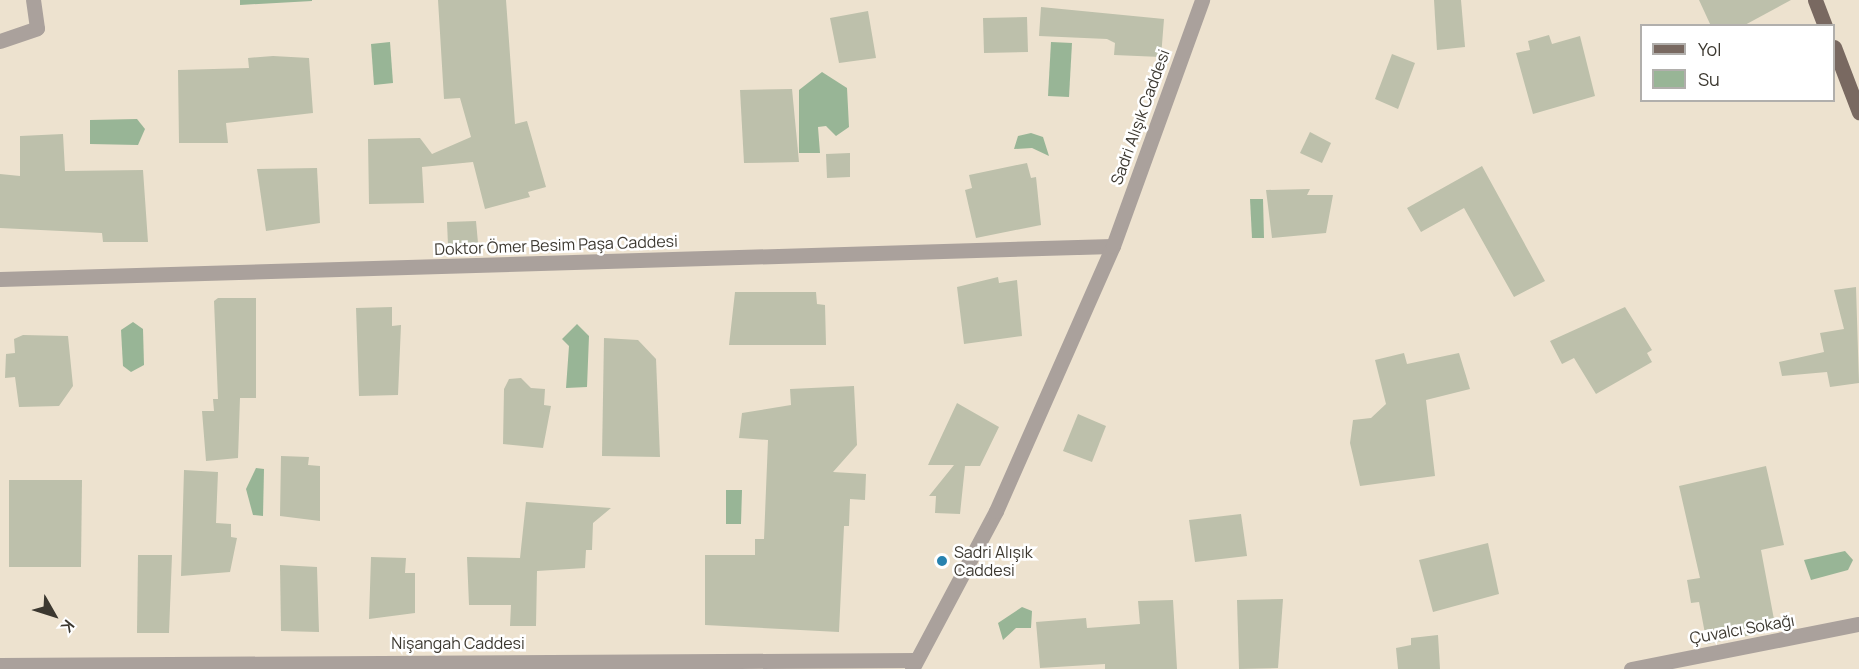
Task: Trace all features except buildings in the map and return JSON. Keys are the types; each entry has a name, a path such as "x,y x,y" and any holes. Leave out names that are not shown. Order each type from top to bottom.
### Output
{"main road":[{"path":"1815,0 1824,24"},
{"path":"1835,52 1859,112"}],"street":[{"path":"0,41 37,28 33,0"},
{"name":"Sadri Alışık Caddesi","path":"914,665 996,511 1113,246 1202,0"},
{"name":"Doktor Ömer Besim Paşa Caddesi","path":"0,279 1113,246"},
{"name":"Çuvalcı Sokağı","path":"1631,669 1859,624"},
{"name":"Nişangah Caddesi","path":"0,665 914,665"}],"water":[{"path":"240,0 312,0 312,1 240,5"},
{"path":"390,42 393,83 374,85 371,44"},
{"path":"1051,42 1072,43 1069,97 1048,96"},
{"path":"822,72 847,88 849,127 836,136 826,126 818,127 820,153 799,153 799,90"},
{"path":"137,119 145,129 138,145 90,144 90,120"},
{"path":"1031,133 1043,137 1049,156 1032,148 1014,149 1018,136"},
{"path":"1250,199 1263,199 1264,238 1252,238"},
{"path":"133,322 143,329 144,365 131,372 123,366 121,330"},
{"path":"577,324 589,336 587,387 566,388 569,346 562,339"},
{"path":"256,468 264,469 263,516 253,515 246,489"},
{"path":"726,490 742,490 741,524 726,524"},
{"path":"1845,551 1853,560 1848,570 1811,580 1804,560"},
{"path":"1022,607 1032,611 1031,628 1016,628 1003,640 998,623"}],"place":[{"name":"Sadri Alışık Caddesi","path":"942,561"}]}
